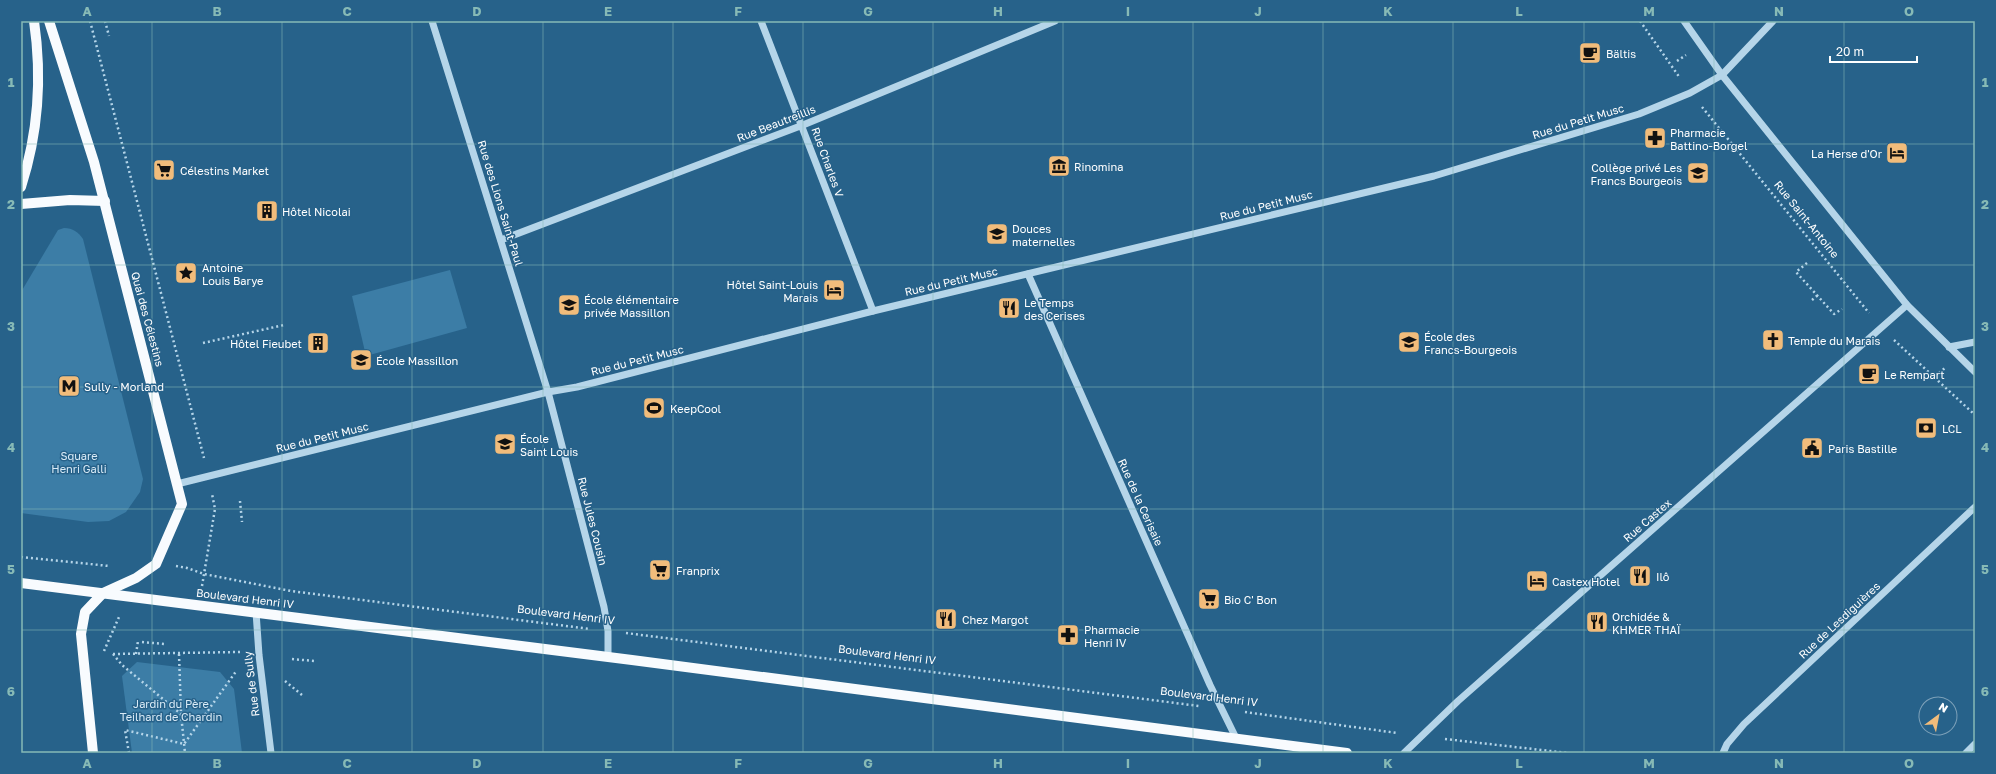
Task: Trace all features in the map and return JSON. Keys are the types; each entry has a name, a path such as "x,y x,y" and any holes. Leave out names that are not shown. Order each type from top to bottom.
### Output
{"main road":[{"path":"21,187 30,159 37,102 37,52 34,21"},
{"name":"Quai des Célestins","path":"49,21 105,201 182,504 156,564 136,578 103,593"},
{"path":"21,204 70,200 105,201"},
{"name":"Boulevard Henri IV","path":"21,583 1236,738 1288,749 1347,753"},
{"path":"93,753 82,665 81,634 85,612 103,593"}],"street":[{"name":"Rue des Lions Saint-Paul","path":"432,21 548,392"},
{"name":"Rue Charles V","path":"761,21 873,311"},
{"name":"Rue Beautreillis","path":"501,240 802,125 1055,21"},
{"path":"1684,21 1722,75 1907,305 1975,372"},
{"name":"Rue du Petit Musc","path":"177,484 548,392 577,387 873,311 1434,176 1639,114 1690,93 1722,75 1772,21"},
{"name":"Rue de la Cerisaie","path":"1028,274 1236,738"},
{"name":"Rue Castex","path":"1404,753 1419,736 1907,305"},
{"path":"1949,347 1975,342"},
{"name":"Rue Jules Cousin","path":"548,392 608,631 608,657"},
{"name":"Rue de Lesdiguières","path":"1723,753 1727,744 1744,724 1975,507"},
{"name":"Rue de Sully","path":"256,612 259,655 271,753"},
{"path":"1966,753 1975,744"}],"path":[{"name":"Quai des Célestins","path":"90,21 209,476 215,509 204,574"},
{"path":"105,21 109,36"},
{"name":"Rue Saint-Antoine","path":"1640,21 1690,93 1881,328 1975,415"},
{"path":"1677,61 1687,54"},
{"path":"1807,263 1796,272 1834,314 1842,309"},
{"path":"1812,300 1818,295"},
{"path":"203,343 284,325"},
{"path":"1939,373 1945,367"},
{"path":"240,501 242,522"},
{"name":"Boulevard Henri IV","path":"204,574 291,591 1222,709 1419,736 1568,753"},
{"path":"104,653 108,638 118,617 121,616"},
{"path":"136,654 138,641"},
{"path":"142,642 164,644"},
{"path":"200,720 181,714 122,665 113,654 241,652"},
{"path":"179,654 181,714 185,753"},
{"path":"292,659 314,662"},
{"path":"184,744 237,670"},
{"path":"285,681 302,695"},
{"path":"129,753 125,730 184,744"}],"green space":[{"name":"Square Henri Galli","path":"64,228 75,231 83,239 143,479 140,492 126,512 109,521 88,522 21,513 21,292 58,230"},
{"path":"450,270 467,328 366,356 352,296"},
{"name":"Jardin du Père Teilhard de Chardin","path":"137,662 220,672 234,689 242,753 132,753 122,676"}],"place":[{"name":"Bältis","path":"1590,53"},
{"name":"Pharmacie Battino-Borgel","path":"1655,138"},
{"name":"La Herse d'Or","path":"1897,153"},
{"name":"Rinomina","path":"1059,166"},
{"name":"Célestins Market","path":"164,170"},
{"name":"Collège privé Les Francs Bourgeois","path":"1698,173"},
{"name":"Hôtel Nicolai","path":"267,211"},
{"name":"Douces maternelles","path":"997,234"},
{"name":"Antoine Louis Barye","path":"186,273"},
{"name":"Hôtel Saint-Louis Marais","path":"834,290"},
{"name":"École élémentaire privée Massillon","path":"569,305"},
{"name":"Le Temps des Cerises","path":"1009,308"},
{"name":"Temple du Marais","path":"1773,340"},
{"name":"École des Francs-Bourgeois","path":"1409,342"},
{"name":"Hôtel Fieubet","path":"318,343"},
{"name":"École Massillon","path":"361,360"},
{"name":"Le Rempart","path":"1869,374"},
{"name":"Sully - Morland","path":"69,386"},
{"name":"KeepCool","path":"654,408"},
{"name":"LCL","path":"1926,428"},
{"name":"École Saint Louis","path":"505,444"},
{"name":"Paris Bastille","path":"1812,448"},
{"name":"Franprix","path":"660,570"},
{"name":"Ilô","path":"1640,576"},
{"name":"Castex Hotel","path":"1537,581"},
{"name":"Bio C' Bon","path":"1209,599"},
{"name":"Chez Margot","path":"946,619"},
{"name":"Orchidée & KHMER THAÏ","path":"1597,622"},
{"name":"Pharmacie Henri IV","path":"1068,635"}]}
